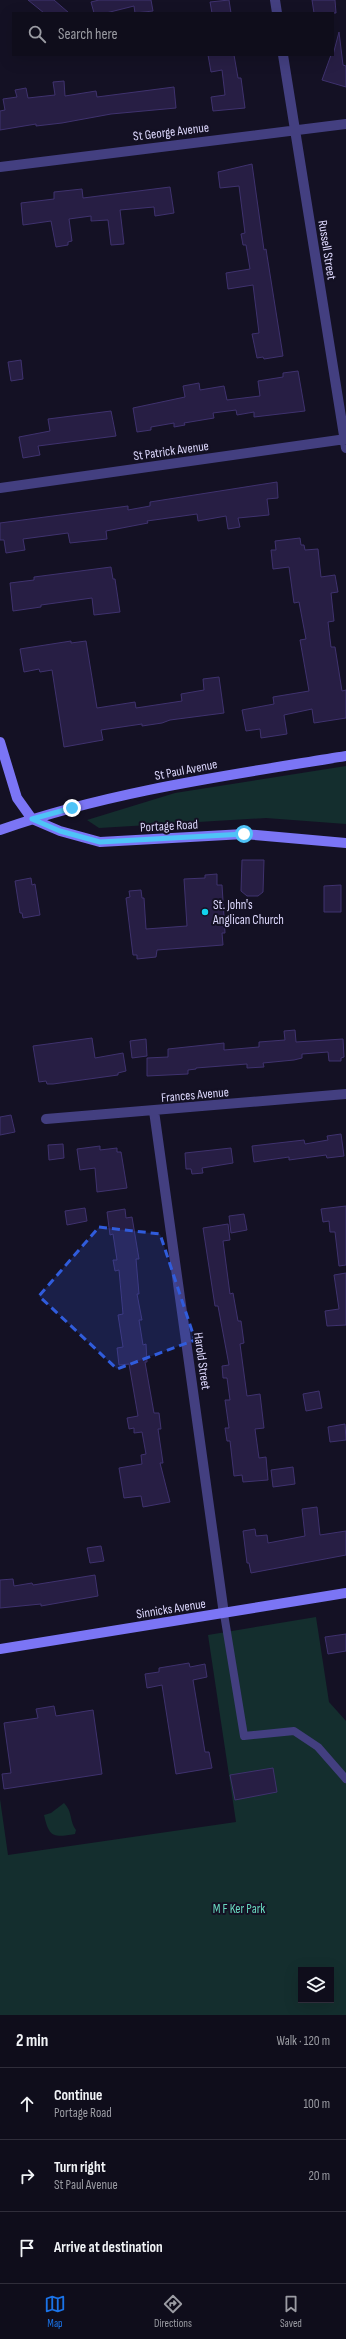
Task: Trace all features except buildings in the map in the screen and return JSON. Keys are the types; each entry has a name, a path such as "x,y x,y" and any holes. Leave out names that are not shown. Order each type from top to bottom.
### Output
{"street":[{"path":"275,0 277,12"},
{"name":"Russell Street","path":"284,56 346,442"},
{"name":"St George Avenue","path":"0,167 346,124"},
{"name":"St Patrick Avenue","path":"0,488 346,442"},
{"path":"0,742 2,758 17,798 32,819 0,830"},
{"name":"St Paul Avenue","path":"32,819 130,794 208,779 346,756"},
{"name":"Portage Road","path":"32,819 60,831 100,842 244,834 346,843"},
{"name":"Frances Avenue","path":"46,1119 346,1094"},
{"name":"Harold Street","path":"154,1111 224,1614"},
{"name":"Sinnicks Avenue","path":"0,1649 224,1614 346,1593"}],"lane":[{"path":"224,1614 244,1736 294,1731 318,1747 346,1779"}],"highlighted area":[{"path":"99,1227 160,1234 195,1340 117,1369 39,1296"}],"green space":[{"path":"346,766 346,824 266,818 99,828 87,820 175,793"},
{"name":"M F Ker Park","path":"316,1617 329,1702 346,1721 346,2015 0,2015 0,1799 8,1855 236,1822 208,1635"},
{"path":"64,1803 69,1810 72,1823 76,1830 75,1834 57,1836 50,1832 44,1815 51,1813"}],"place":[{"name":"St. John's Anglican Church","path":"205,912"}],"route":[{"path":"72,808 32,819 60,831 100,842 123,842 244,834"}]}
